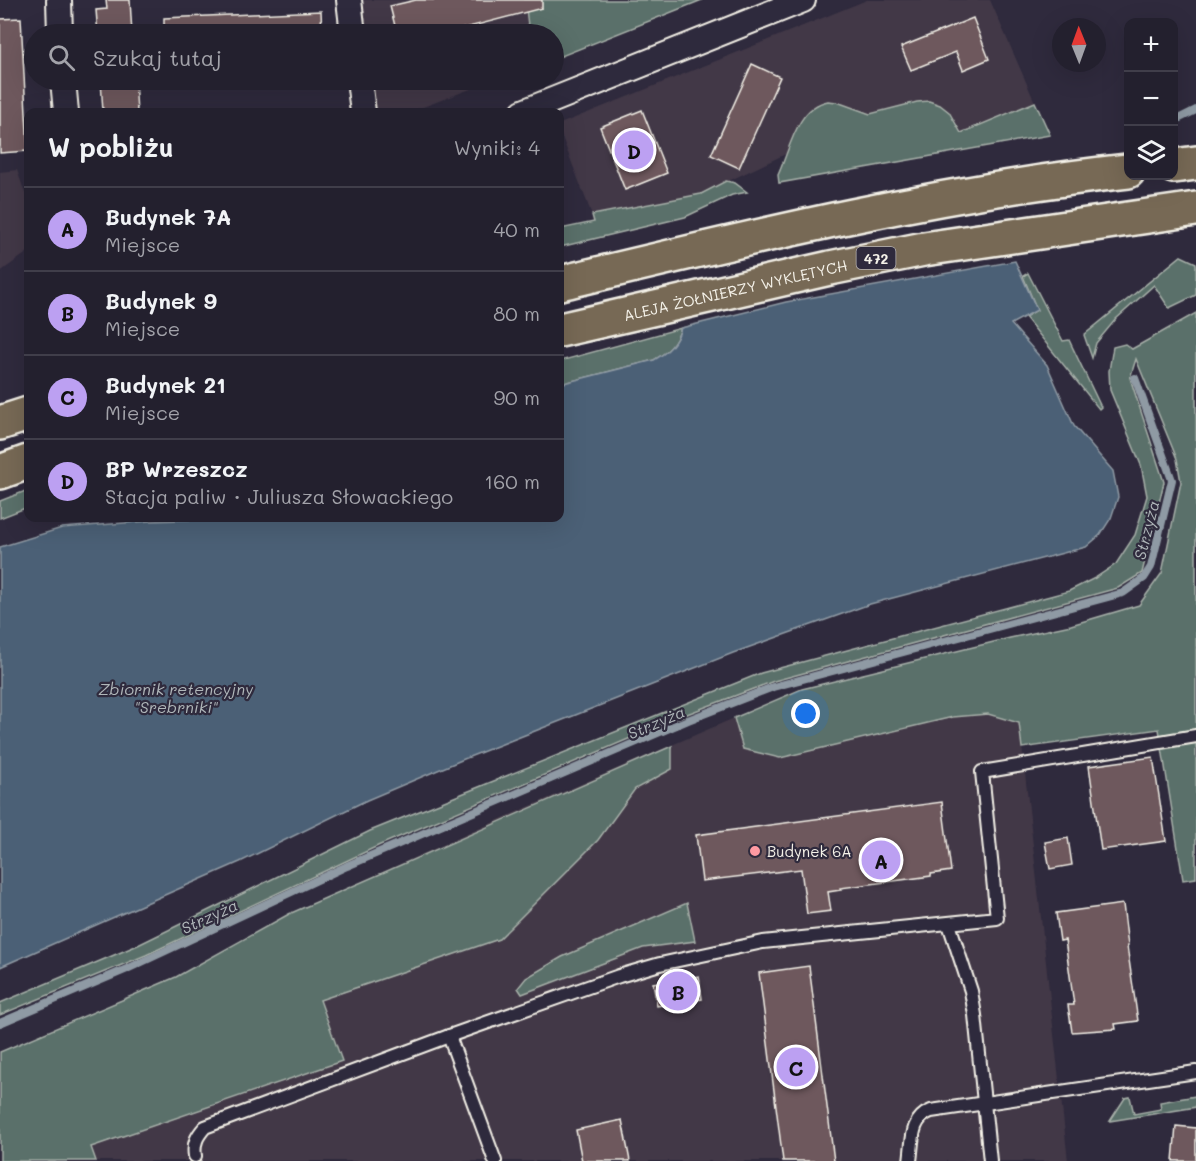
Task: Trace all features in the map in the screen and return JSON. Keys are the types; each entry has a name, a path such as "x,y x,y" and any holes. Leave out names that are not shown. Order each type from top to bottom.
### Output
{"main road":[{"path":"1178,165 1196,163"},
{"path":"564,282 788,228 1001,188 1124,172"},
{"name":"ALEJA ŻOŁNIERZY WYKLĘTYCH","path":"564,329 806,273 924,249 1196,209"},
{"path":"0,423 24,415"},
{"path":"0,472 24,463"}],"street":[{"path":"59,0 60,24"},
{"path":"349,0 352,24"},
{"path":"533,108 803,0"},
{"path":"64,90 66,108"},
{"path":"360,90 362,108"}],"lane":[{"path":"195,1156 194,1147 197,1137 205,1127 449,1036 619,976 763,942 997,918 982,772 1196,736"},
{"path":"949,924 971,991 990,1161"},
{"path":"449,1036 495,1161"},
{"path":"910,1161 916,1122 922,1115 931,1111 1196,1072"}],"shaded area":[{"path":"363,0 525,0 528,24 366,24"},
{"path":"867,0 990,0 1048,132 982,140 830,133 701,194 592,215 564,142 564,122"},
{"path":"374,90 468,90 420,108 376,108"},
{"path":"17,170 24,190 24,255 0,272 0,172"},
{"path":"1010,638 1068,1161 96,1161 91,1147 341,1057 289,914 514,813 802,689"}],"green space":[{"path":"525,0 702,0 564,55 564,24 528,24"},
{"path":"828,101 870,114 929,101 949,112 961,133 1035,102 1050,135 779,183 778,175 801,120 817,105"},
{"path":"726,181 735,183 747,192 732,195 685,217 564,246 564,228 594,222 592,215 701,194"},
{"path":"1181,256 1196,263 1196,295 1169,308 1154,285 1116,319 1096,343 1092,358 1084,335"},
{"path":"1028,273 1063,341 1069,340 1101,407 1099,409 1025,317 1037,310 1023,276"},
{"path":"1196,313 1196,878 1183,880 1159,729 1022,748 1019,723 988,714 953,717 780,758 743,749 734,718 802,689 1071,625 1139,605 1162,573 1181,482 1177,459 1136,359 1130,378 1164,482 1142,573 1118,588 774,681 687,714 380,845 146,955 0,1015 0,1003 138,945 370,831 761,673 1069,591 1095,578 1116,564 1135,535 1147,496 1141,465 1110,390 1109,371 1113,347 1125,344 1132,349"},
{"path":"681,328 671,347 654,360 564,383 564,360"},
{"path":"24,492 24,509 0,518 0,501"},
{"path":"672,746 672,769 635,789 598,840 499,939 320,1000 342,1061 91,1147 96,1161 0,1161 0,1052 176,977 289,914"},
{"path":"687,903 695,941 643,948 522,994 518,988 526,978 562,957"},
{"path":"1196,1096 1196,1107 1110,1121 1125,1098 1130,1097 1134,1114 1161,1109 1160,1102"}],"water":[{"name":"Zbiornik retencyjny \"Srebrniki\"","path":"1015,261 1037,310 1011,324 1047,365 1074,426 1113,471 1118,497 1111,518 1100,535 1086,547 870,604 733,653 464,759 367,800 240,862 0,967 0,547 62,528 137,522 564,522 564,383 654,360 671,347 681,328 786,302"}],"building":[{"path":"106,0 130,0 131,24 97,24 96,10 107,9"},
{"path":"416,0 542,0 542,8 480,24 394,24 390,6"},
{"path":"321,11 322,24 164,24 164,18"},
{"path":"21,18 26,108 24,151 0,153 0,19"},
{"path":"973,18 989,59 963,70 956,52 911,70 901,47"},
{"path":"752,64 780,77 739,168 711,155"},
{"path":"102,90 136,90 137,108 103,108"},
{"path":"642,110 667,173 625,190 600,127"},
{"path":"1153,757 1166,841 1101,850 1089,766"},
{"path":"942,802 951,871 931,874 931,876 840,888 841,890 828,892 831,911 807,914 801,869 702,881 696,835"},
{"path":"1068,838 1072,865 1050,869 1045,842"},
{"path":"1123,904 1138,1021 1115,1024 1116,1029 1072,1032 1068,1005 1074,1005 1065,940 1060,941 1056,913"},
{"path":"809,966 834,1161 783,1161 759,973"},
{"path":"699,976 702,999 657,1006 653,983"},
{"path":"622,1120 630,1161 582,1161 576,1130"},
{"path":"1176,1126 1196,1128 1196,1161 1173,1161"}],"waterway":[{"name":"Strzyża","path":"1178,119 1196,110"},
{"name":"Strzyża","path":"0,1023 127,969 347,866 688,720 773,687 1123,593 1144,578 1151,567 1172,480 1135,378"}],"place":[{"name":"BP Wrzeszcz","path":"634,150"},
{"name":"Budynek 6A","path":"755,851"},
{"name":"Budynek 7A","path":"881,860"},
{"name":"Budynek 9","path":"678,991"},
{"name":"Budynek 21","path":"796,1067"}]}
